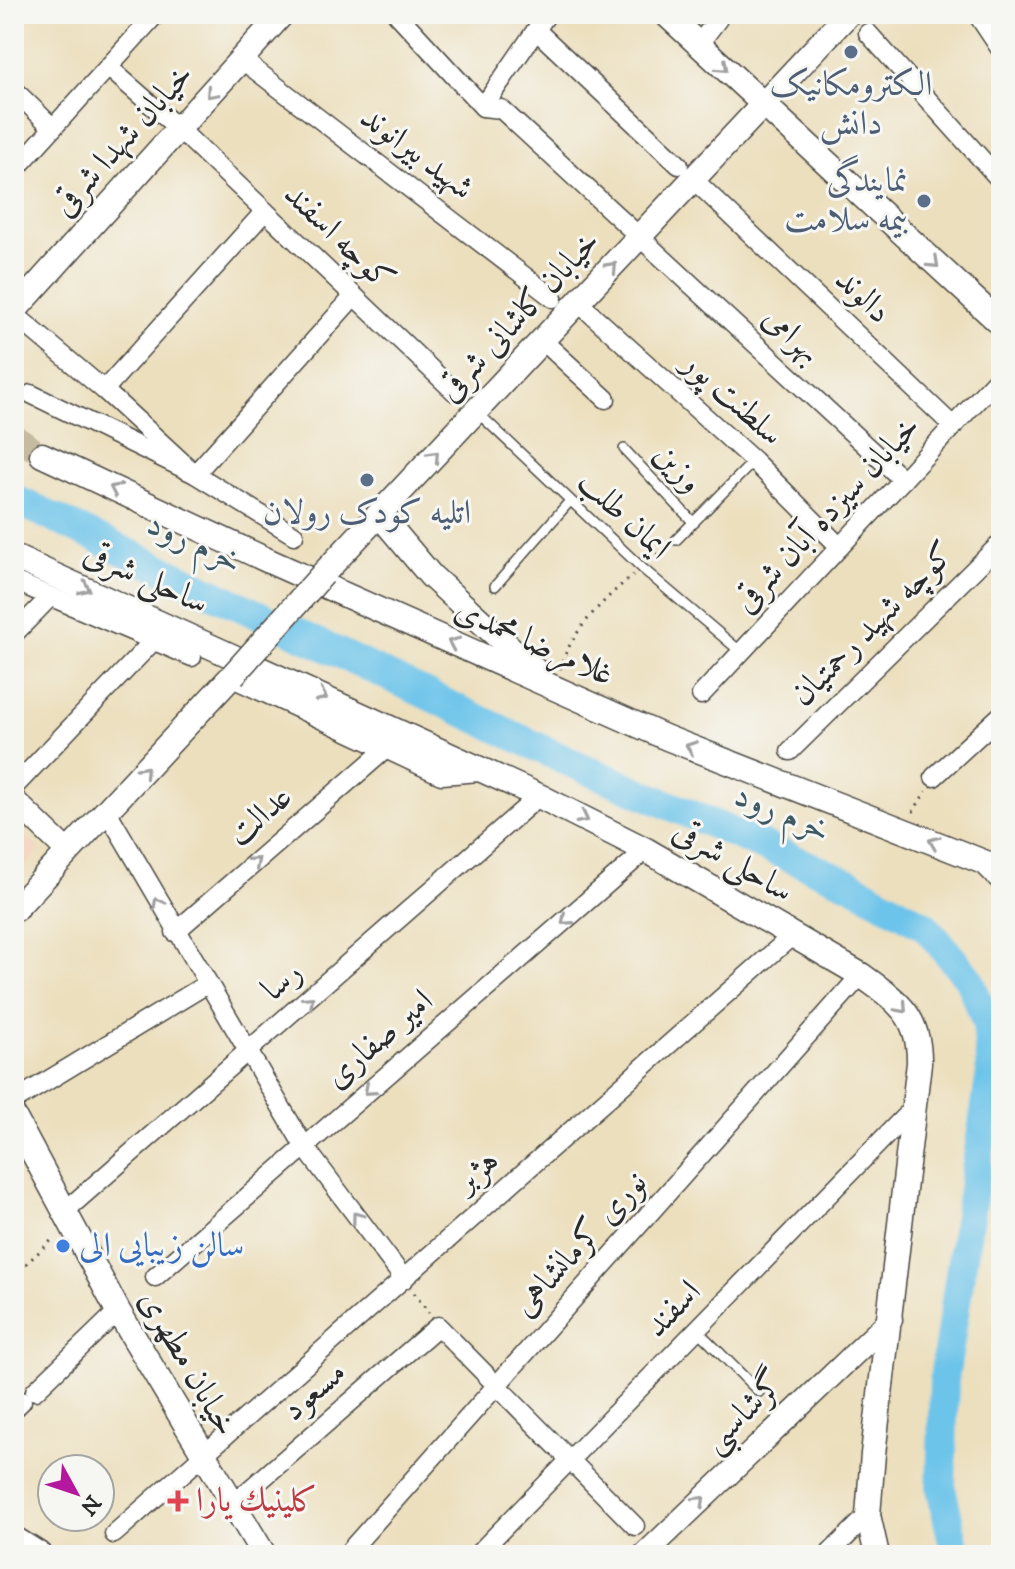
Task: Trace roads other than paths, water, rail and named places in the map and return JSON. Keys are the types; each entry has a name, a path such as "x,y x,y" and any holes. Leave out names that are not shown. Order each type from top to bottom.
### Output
{"main road":[{"name":"خیابان شهدا شرقی","path":"14,312 282,14"},
{"path":"666,14 1001,324"},
{"name":"خیابان کاشانی شرقی","path":"233,675 323,574 639,238 686,172 764,104 848,14"},
{"name":"غلامرضا محمدی","path":"42,455 271,562 667,738 986,863 1001,878"},
{"path":"379,514 431,576 556,689"},
{"name":"ساحلی شرقی","path":"14,557 482,769 646,850 861,975 892,997 911,1017 920,1040 868,1515 877,1555"},
{"path":"14,910 233,675 442,772 482,769"},
{"name":"خیابان مطهری","path":"14,1117 118,1311 264,1555"}],"street":[{"path":"14,171 156,14"},
{"path":"397,14 483,107 547,14"},
{"path":"699,44 718,19 715,14"},
{"path":"977,14 1001,50"},
{"name":"دالوند","path":"536,30 953,426"},
{"path":"868,33 1001,181"},
{"name":"شهید بیرانوند","path":"241,59 553,298"},
{"name":"کوچه اسفند","path":"108,67 179,129 455,392"},
{"path":"14,90 53,128"},
{"name":"بهرامی","path":"483,107 501,109 903,480"},
{"path":"104,390 265,211"},
{"path":"195,474 354,296"},
{"name":"سلطنت پور","path":"578,302 754,461 840,547"},
{"path":"14,312 195,474"},
{"path":"542,340 606,399"},
{"name":"خیابان سیزده آبان شرقی","path":"701,695 1001,375"},
{"path":"31,394 195,474 294,535"},
{"name":"کوچه شهید رحمتیان","path":"790,751 1001,543"},
{"path":"14,581 192,657"},
{"path":"14,634 50,597"},
{"path":"14,787 155,639"},
{"path":"934,777 1001,715"},
{"name":"عدالت","path":"175,932 387,748"},
{"name":"رسا","path":"68,1217 539,796"},
{"path":"14,800 67,851"},
{"path":"107,811 175,932 304,1146 404,1279"},
{"name":"امیر صفاری","path":"155,1277 646,850"},
{"name":"هژبر","path":"114,1534 793,935"},
{"name":"نوری کرمانشاهی","path":"346,1555 861,975"},
{"path":"14,1101 207,984"},
{"name":"اسفند","path":"477,1555 913,1108"},
{"path":"23,1400 118,1311"},
{"name":"گرشاسبی","path":"644,1555 891,1319"},
{"name":"مسعود","path":"233,1504 438,1326 497,1385"},
{"path":"497,1385 635,1526"},
{"path":"828,1555 868,1515"},
{"path":"14,1535 41,1552 38,1555"}],"lane":[{"name":"ایمان طلب","path":"476,411 642,568 741,652"},
{"name":"وزین","path":"624,449 694,523"},
{"path":"676,540 754,461"},
{"path":"495,586 570,501"},
{"path":"697,1330 759,1392"}],"waterway":[{"name":"خرم رود","path":"14,499 565,760 851,884 925,926 969,979 987,1023 991,1073 944,1379 941,1488 956,1555"}],"tunnel":[{"path":"14,436 42,455"}],"place":[{"name":"الکترومکانیک دانش","path":"851,52"},
{"name":"نمایندگی بیمه سلامت","path":"924,201"},
{"name":"اتلیه کودک رولان","path":"367,480"},
{"name":"سالن زیبایی الی","path":"63,1246"},
{"name":"كلينيك يارا","path":"178,1501"}]}
